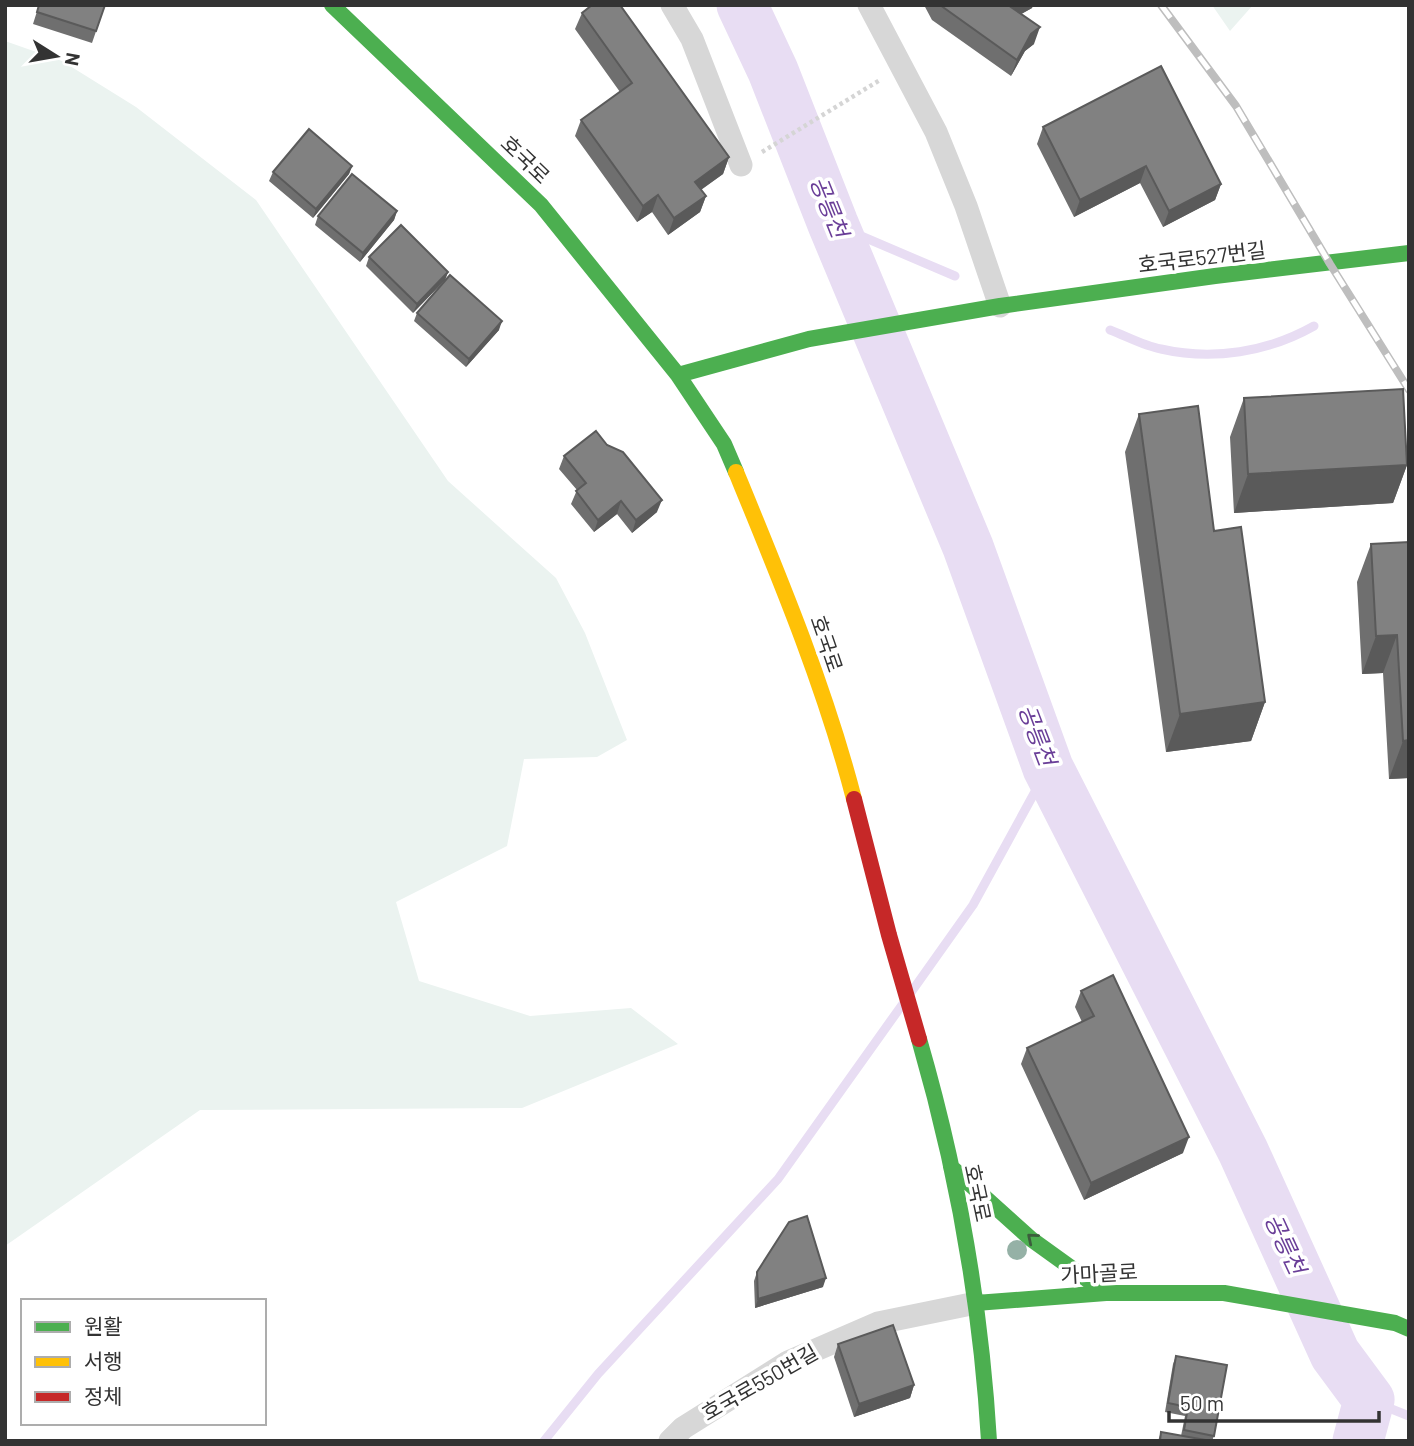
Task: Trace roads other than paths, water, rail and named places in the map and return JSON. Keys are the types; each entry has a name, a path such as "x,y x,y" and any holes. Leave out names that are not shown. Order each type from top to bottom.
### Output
{"street":[{"name":"호국로","path":"332,5 541,205 678,375 724,444 787,595 846,768 889,935 921,1045 963,1218 985,1370 989,1441"},
{"path":"672,5 692,39 741,165"},
{"path":"869,5 936,132 966,206 1000,306"},
{"name":"호국로527번길","path":"678,375 809,339 1000,306 1215,276 1409,253"},
{"path":"951,1167 1031,1239 1106,1293"},
{"name":"가마골로","path":"975,1303 1106,1293 1224,1293 1402,1326"},
{"name":"호국로550번길","path":"670,1441 683,1428 788,1362 878,1323 975,1303"}],"waterway":[{"name":"공릉천","path":"742,5 773,71 833,224 968,547 1048,768 1243,1151 1335,1354 1369,1400 1358,1441"},
{"path":"833,224 955,276"},
{"path":"1110,330 1161,349 1181,353 1220,354 1259,348 1314,326"},
{"path":"912,991 973,905 1048,768"},
{"path":"544,1441 598,1374 778,1179 902,1005"},
{"path":"1369,1400 1409,1416"}],"railway":[{"path":"1161,5 1236,106 1409,390"}]}
